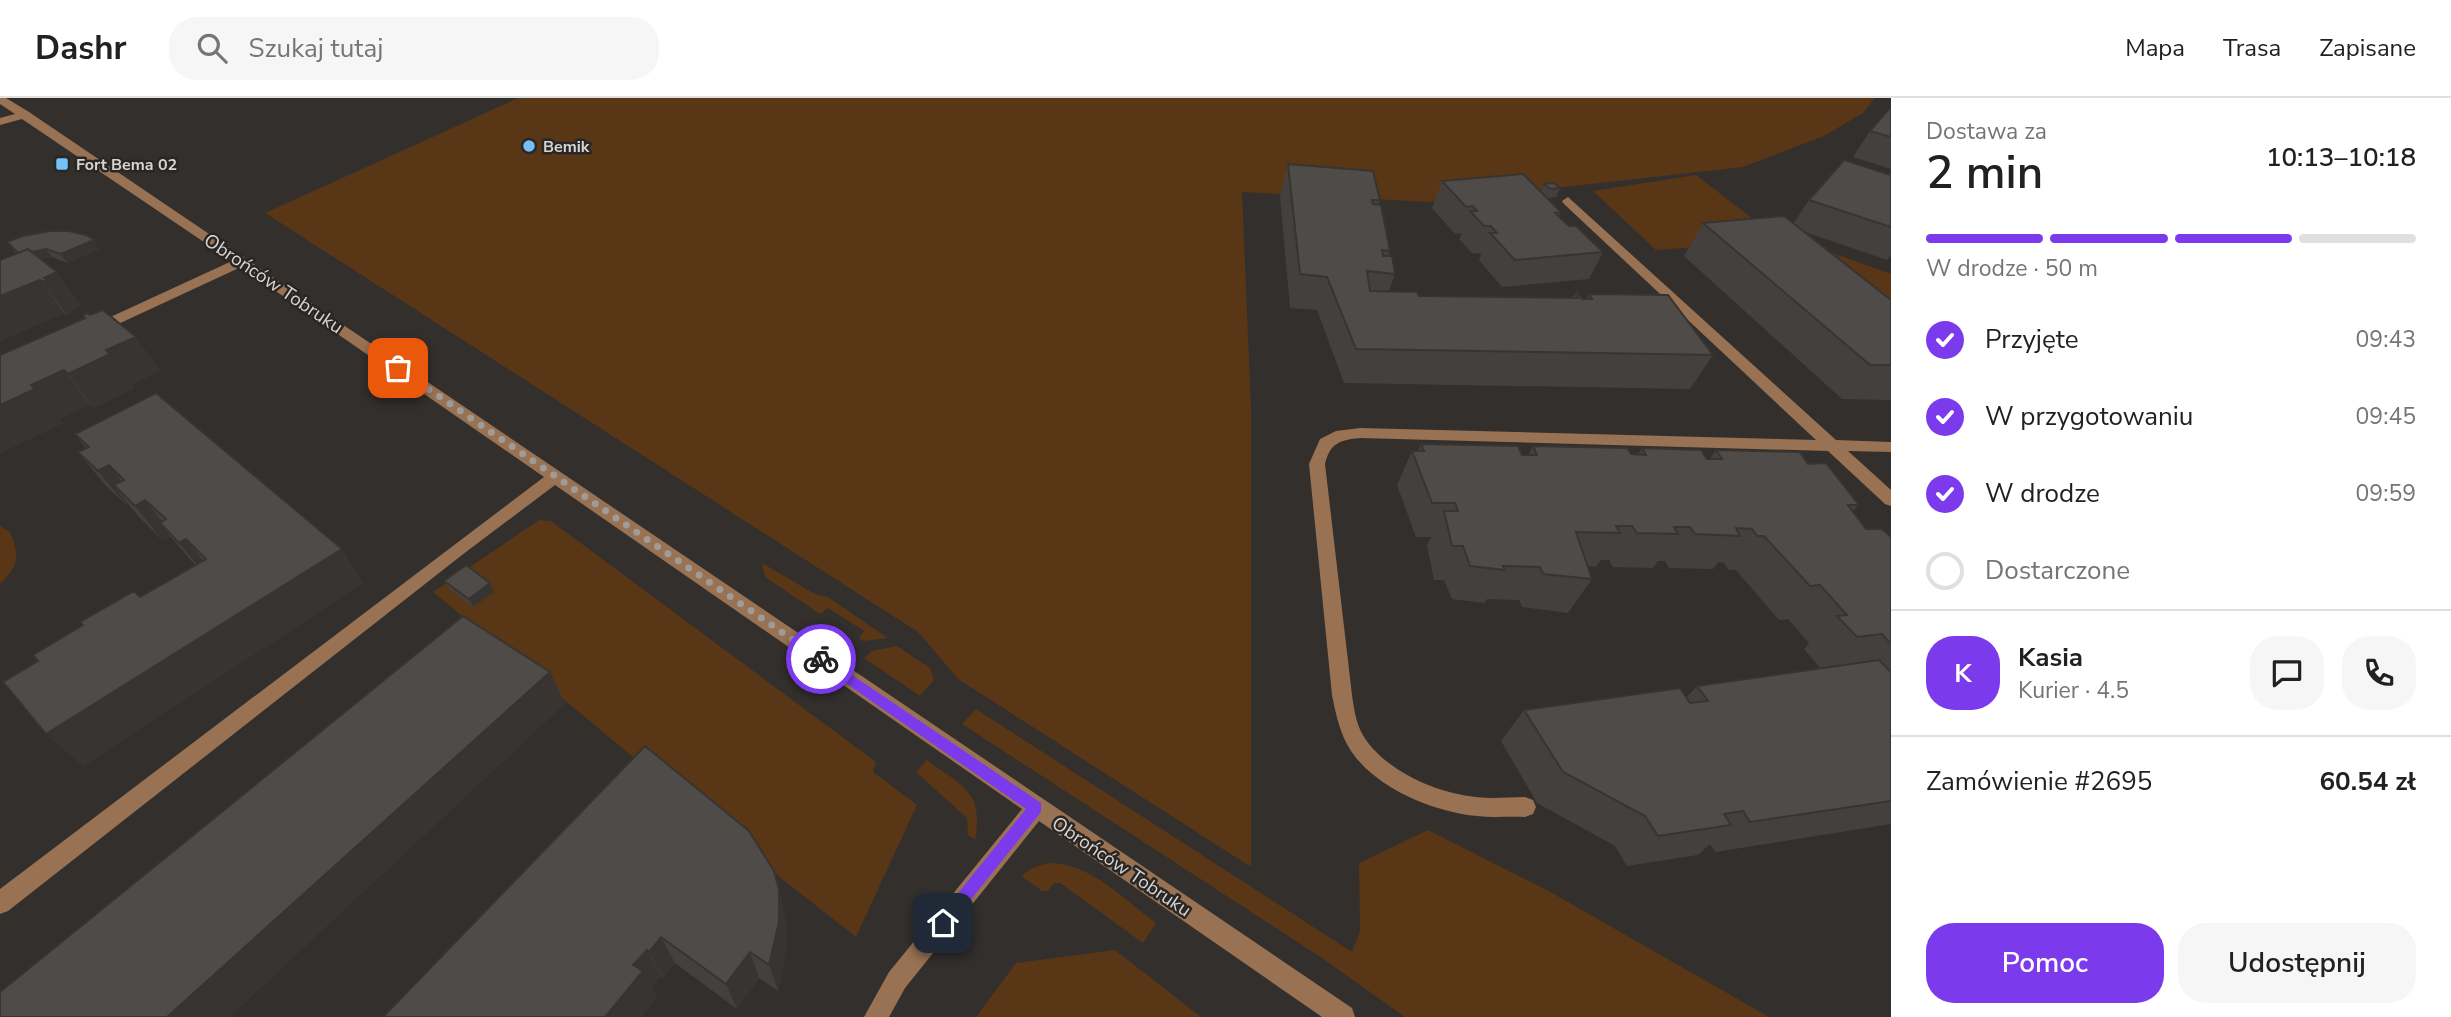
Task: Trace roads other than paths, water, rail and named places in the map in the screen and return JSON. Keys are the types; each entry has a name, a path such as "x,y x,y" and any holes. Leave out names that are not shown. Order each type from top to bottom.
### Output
{"street":[{"name":"Obrońców Tobruku","path":"0,99 242,261 1343,1017"},
{"path":"0,122 25,114"},
{"path":"1568,201 1891,500"},
{"path":"77,337 242,261"},
{"path":"1525,807 1472,806 1414,787 1385,772 1364,751 1350,728 1342,695 1317,464 1319,451 1325,442 1343,435 1360,433 1891,447"},
{"path":"0,903 456,550 556,476"},
{"path":"876,1017 897,980 1036,808"}],"place":[{"name":"Bemik","path":"529,146"},
{"name":"Fort Bema 02","path":"62,164"}]}
